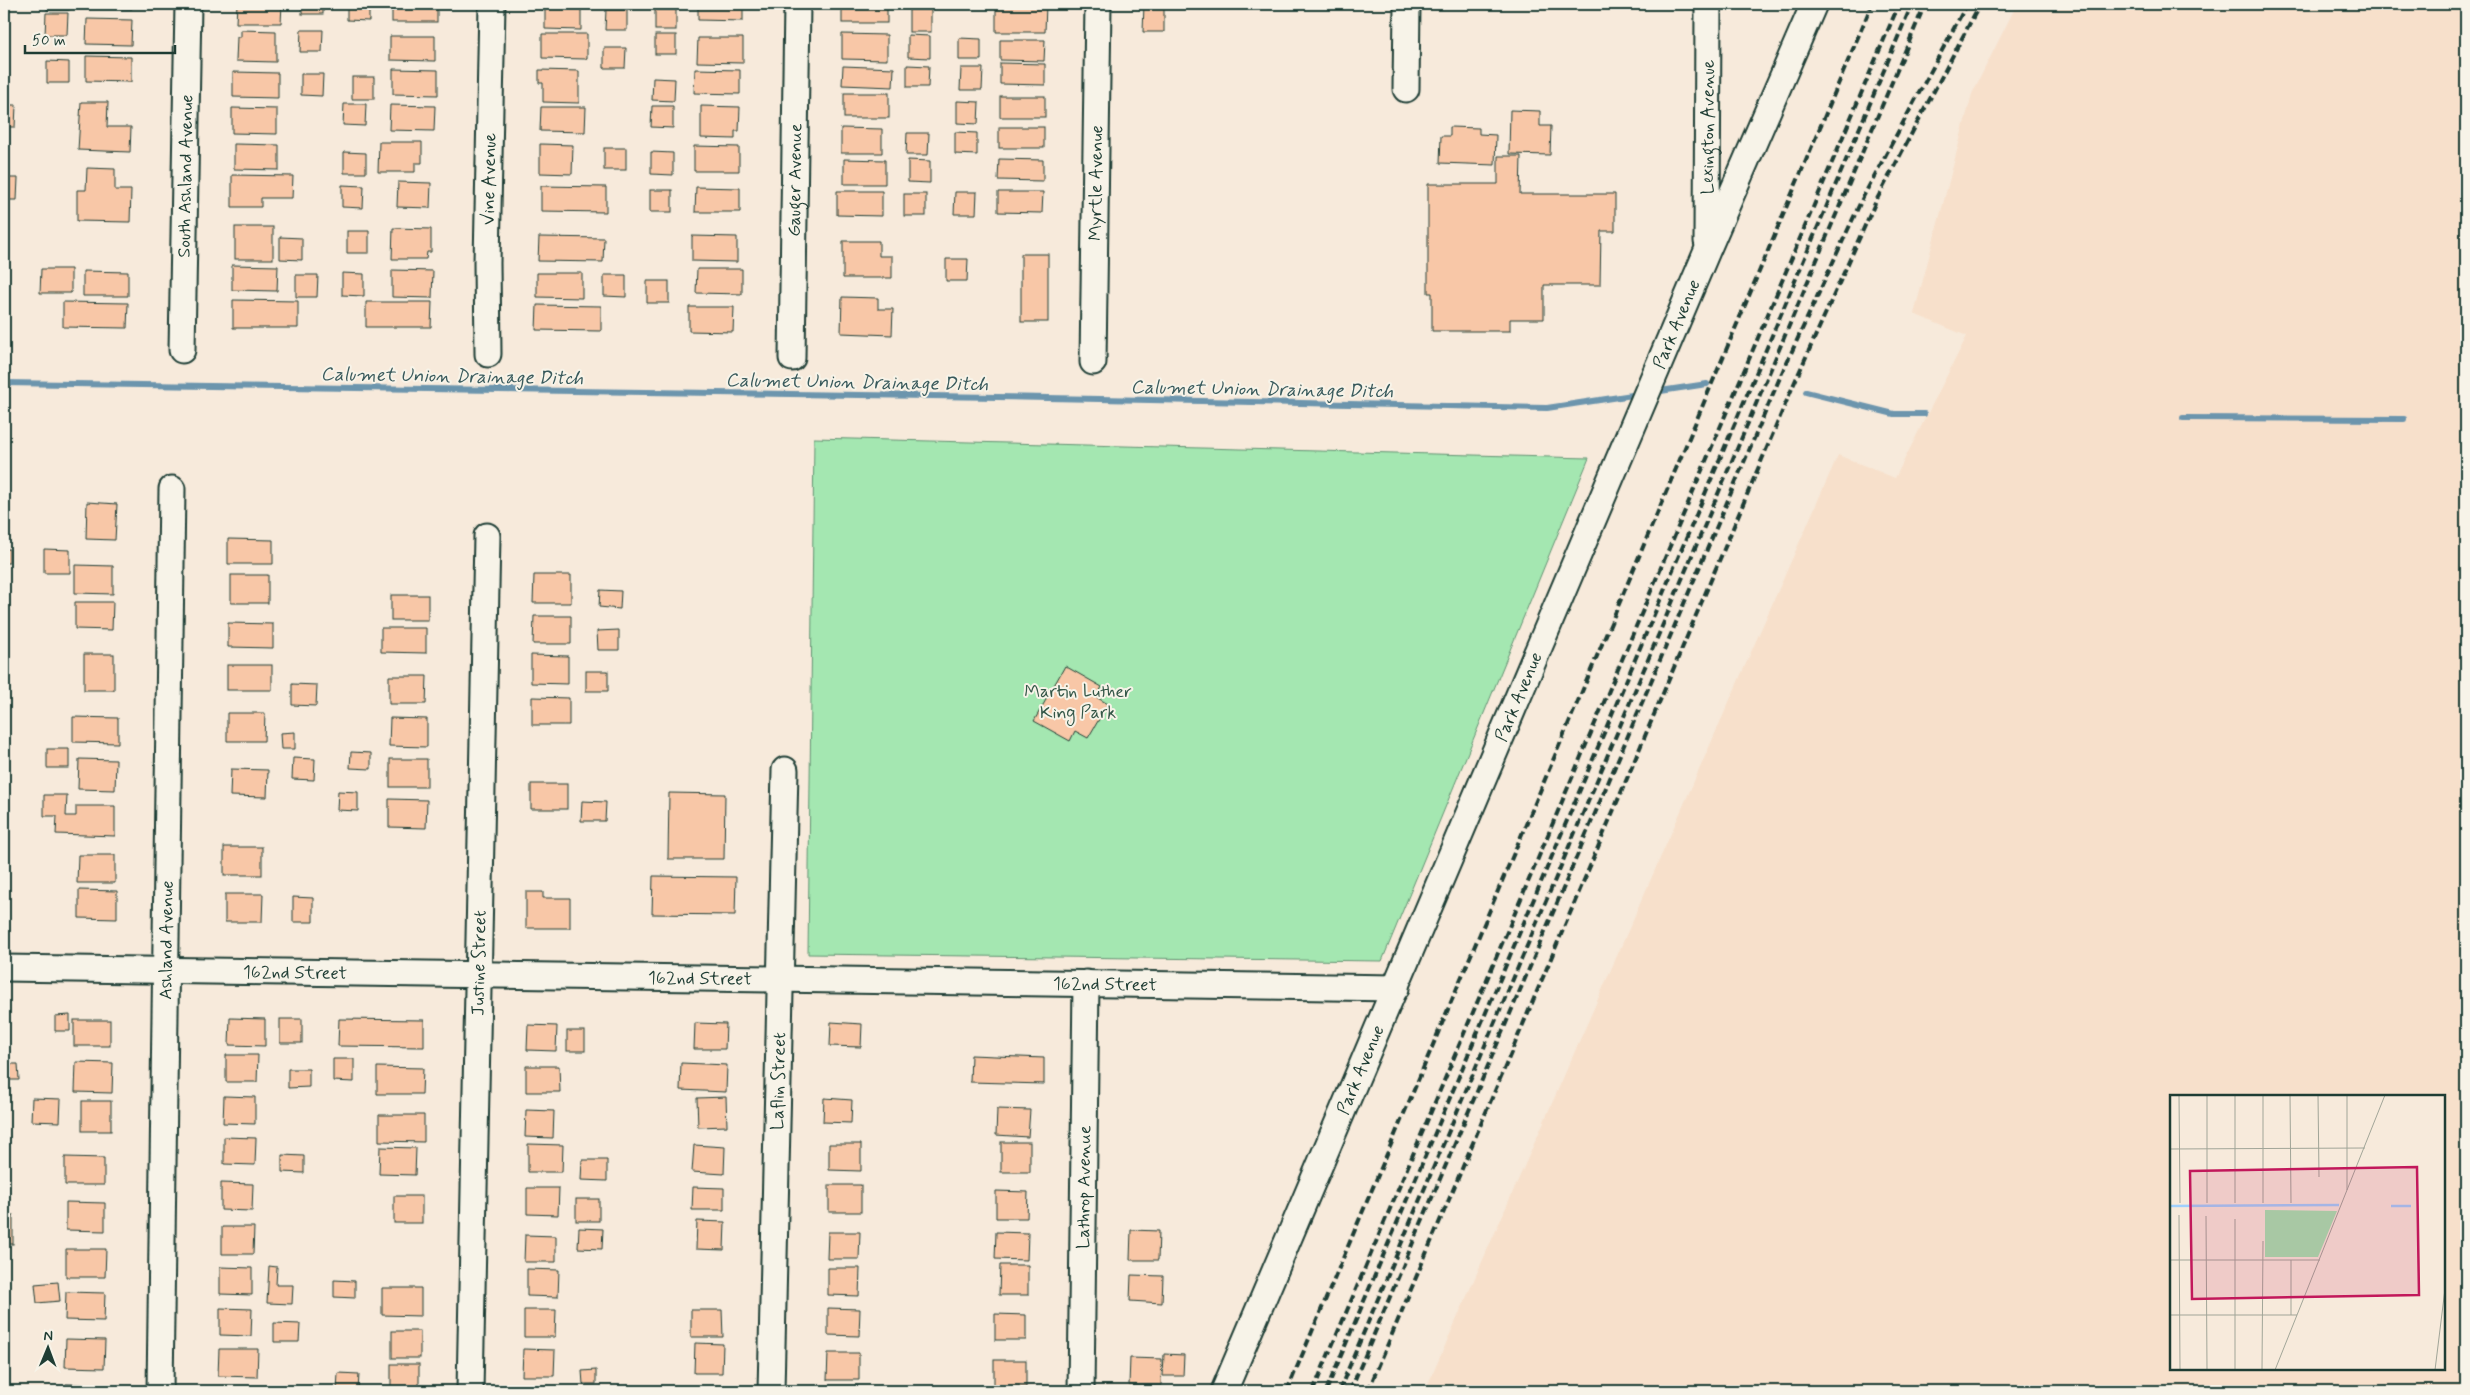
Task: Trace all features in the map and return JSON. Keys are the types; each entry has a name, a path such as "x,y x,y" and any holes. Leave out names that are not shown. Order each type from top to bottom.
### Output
{"street":[{"name":"South Ashland Avenue","path":"182,350 188,4"},
{"name":"Vine Avenue","path":"488,354 487,263 492,4"},
{"name":"Gauger Avenue","path":"792,358 797,4"},
{"name":"Myrtle Avenue","path":"1093,362 1098,4"},
{"path":"1406,90 1407,4"},
{"name":"Lexington Avenue","path":"1707,251 1708,4"},
{"name":"Park Avenue","path":"1224,1391 1707,251 1814,4"},
{"name":"Ashland Avenue","path":"160,1391 172,489"},
{"name":"Justine Street","path":"470,1391 487,536"},
{"name":"Laflin Street","path":"771,1391 785,770"},
{"name":"162nd Street","path":"4,968 1396,988"},
{"name":"Lathrop Avenue","path":"1081,1391 1086,983"}],"shaded area":[{"path":"2017,4 2466,4 2466,1391 1425,1391 1838,455 1895,478 1967,336 1914,314 1972,94"}],"green space":[{"name":"Martin Luther King Park","path":"814,438 1589,458 1382,961 808,954"}],"building":[{"path":"47,4 69,4 69,10 47,10"},
{"path":"87,4 132,4 132,9 87,8"},
{"path":"237,4 282,4 281,23 236,23"},
{"path":"302,4 323,4 323,14 302,14"},
{"path":"347,4 369,4 369,21 347,20"},
{"path":"392,4 437,4 437,22 392,22"},
{"path":"542,4 581,4 581,30 545,29 545,10 541,10"},
{"path":"698,4 743,4 743,21 698,20"},
{"path":"842,4 887,4 887,23 842,23"},
{"path":"996,4 1046,4 1045,32 996,32"},
{"path":"1144,4 1164,4 1164,32 1143,32"},
{"path":"606,10 627,10 627,30 605,30"},
{"path":"655,10 676,10 676,30 655,30"},
{"path":"909,10 931,10 931,32 909,32"},
{"path":"46,13 68,13 67,35 45,35"},
{"path":"87,19 132,20 131,45 86,44"},
{"path":"241,30 276,31 276,62 236,61 237,37 241,37"},
{"path":"301,30 323,30 322,52 300,52"},
{"path":"542,34 587,34 587,59 542,58"},
{"path":"842,34 887,35 887,60 842,59"},
{"path":"655,35 676,35 676,54 655,54"},
{"path":"908,35 930,36 930,58 908,57"},
{"path":"390,36 435,36 435,61 390,60"},
{"path":"698,38 743,38 743,63 697,62"},
{"path":"959,38 981,39 981,60 959,60"},
{"path":"1000,40 1045,40 1044,61 1000,60"},
{"path":"604,48 626,48 625,68 604,68"},
{"path":"86,56 131,57 131,82 86,81"},
{"path":"47,61 69,62 69,83 47,83"},
{"path":"1000,63 1045,64 1045,85 1000,84"},
{"path":"907,65 929,66 928,87 907,87"},
{"path":"843,66 894,68 893,87 842,85"},
{"path":"961,68 983,68 982,90 960,90"},
{"path":"393,69 438,70 438,95 393,94"},
{"path":"695,69 740,70 740,94 694,93"},
{"path":"539,70 579,71 579,103 543,102 543,83 539,83"},
{"path":"233,72 278,73 278,98 233,97"},
{"path":"301,74 323,74 322,96 301,95"},
{"path":"352,77 374,77 374,99 352,99"},
{"path":"653,78 675,79 674,101 652,100"},
{"path":"844,93 889,93 889,118 844,118"},
{"path":"1000,96 1045,96 1045,117 1000,117"},
{"path":"957,101 979,102 978,124 957,123"},
{"path":"81,102 108,102 107,127 131,127 130,152 78,150"},
{"path":"344,104 366,104 365,126 343,125"},
{"path":"4,105 16,105 15,127 4,127"},
{"path":"390,105 435,106 434,131 389,130"},
{"path":"652,106 673,106 673,128 651,127"},
{"path":"701,106 740,107 739,131 735,131 735,139 701,138"},
{"path":"541,107 586,107 585,132 540,131"},
{"path":"232,108 277,109 277,134 232,133"},
{"path":"1510,110 1540,111 1540,126 1551,126 1550,155 1509,154"},
{"path":"999,127 1044,127 1044,148 999,148"},
{"path":"1450,127 1479,128 1479,134 1496,135 1495,165 1440,163 1441,136 1450,136"},
{"path":"841,128 882,129 882,153 841,153"},
{"path":"955,132 977,133 977,155 955,154"},
{"path":"907,133 929,133 928,155 906,155"},
{"path":"379,142 422,142 422,163 415,163 415,172 378,172"},
{"path":"234,144 279,145 279,170 234,169"},
{"path":"540,144 573,145 572,174 540,173"},
{"path":"694,146 739,147 739,171 694,171"},
{"path":"604,148 626,148 626,170 604,170"},
{"path":"344,152 366,153 366,173 344,173"},
{"path":"651,152 673,153 673,175 651,174"},
{"path":"1498,156 1521,156 1520,194 1615,194 1615,231 1601,231 1600,285 1544,285 1544,319 1510,319 1510,331 1432,331 1432,293 1428,293 1428,184 1498,184"},
{"path":"844,159 885,160 885,184 844,184"},
{"path":"999,159 1043,160 1043,181 998,180"},
{"path":"908,160 930,161 930,183 908,182"},
{"path":"87,168 115,169 115,190 131,190 130,222 77,221 77,190 86,190"},
{"path":"232,175 293,176 292,198 261,198 261,207 232,207"},
{"path":"4,178 18,178 17,200 4,200"},
{"path":"398,182 431,183 430,208 397,207"},
{"path":"342,185 364,186 363,208 342,207"},
{"path":"541,186 606,187 606,212 541,211"},
{"path":"696,187 740,188 740,212 695,212"},
{"path":"650,190 672,190 672,212 650,212"},
{"path":"837,191 882,191 882,216 837,215"},
{"path":"955,192 977,192 976,214 954,214"},
{"path":"998,192 1043,192 1042,213 998,212"},
{"path":"904,194 926,194 926,216 904,216"},
{"path":"235,227 273,227 273,259 235,259"},
{"path":"393,228 431,229 431,252 427,252 426,259 392,259"},
{"path":"347,231 369,231 369,253 347,253"},
{"path":"692,236 737,237 737,262 692,261"},
{"path":"280,237 302,238 302,260 280,259"},
{"path":"539,237 604,238 603,262 538,261"},
{"path":"843,241 879,241 879,256 892,256 892,278 843,278"},
{"path":"1021,254 1048,254 1048,322 1021,322"},
{"path":"946,259 968,259 967,281 946,281"},
{"path":"232,265 278,266 277,291 232,290"},
{"path":"41,269 71,269 71,293 40,293"},
{"path":"697,269 742,269 742,294 696,293"},
{"path":"392,270 433,271 432,298 392,297"},
{"path":"83,271 128,272 128,296 83,296"},
{"path":"342,273 364,274 364,296 342,295"},
{"path":"537,273 582,273 582,298 537,297"},
{"path":"296,275 318,275 317,297 296,297"},
{"path":"604,275 626,275 626,297 604,296"},
{"path":"647,281 669,281 669,303 647,303"},
{"path":"842,297 878,298 878,309 893,309 892,335 841,333"},
{"path":"233,300 298,301 298,328 233,328"},
{"path":"63,302 128,303 127,328 63,327"},
{"path":"366,302 432,302 431,327 366,327"},
{"path":"537,305 601,306 601,331 536,330"},
{"path":"689,307 734,307 733,332 689,331"},
{"path":"87,502 117,504 115,540 86,539"},
{"path":"228,539 273,540 273,564 228,564"},
{"path":"4,549 9,549 9,563 4,563"},
{"path":"44,549 70,550 70,573 44,573"},
{"path":"75,565 113,566 113,594 75,593"},
{"path":"231,575 268,575 268,603 231,603"},
{"path":"534,575 571,575 571,603 533,603"},
{"path":"600,590 621,591 620,609 599,607"},
{"path":"391,595 428,595 428,620 391,620"},
{"path":"75,602 113,602 112,630 75,629"},
{"path":"534,616 571,616 571,644 533,644"},
{"path":"228,623 273,624 273,648 228,647"},
{"path":"381,628 426,628 426,653 381,652"},
{"path":"619,630 619,650 598,650 597,631"},
{"path":"84,654 114,654 114,690 84,690"},
{"path":"531,655 568,656 568,684 531,683"},
{"path":"227,665 272,665 272,690 227,690"},
{"path":"1065,666 1102,687 1096,697 1108,704 1088,738 1075,731 1070,741 1034,721"},
{"path":"586,671 608,671 608,691 586,691"},
{"path":"389,676 427,676 426,704 389,704"},
{"path":"292,684 317,685 316,706 292,705"},
{"path":"532,697 569,698 569,725 532,725"},
{"path":"227,713 265,713 264,741 227,741"},
{"path":"73,717 118,718 118,743 73,742"},
{"path":"390,718 427,719 427,747 389,746"},
{"path":"295,732 295,749 281,749 280,733"},
{"path":"47,749 69,749 69,768 47,768"},
{"path":"351,752 371,753 371,769 350,768"},
{"path":"293,758 315,759 314,780 292,779"},
{"path":"79,759 116,760 115,790 78,789"},
{"path":"390,759 427,759 427,787 390,787"},
{"path":"231,769 268,770 267,797 230,796"},
{"path":"531,784 567,784 567,809 531,809"},
{"path":"338,791 358,792 358,811 337,810"},
{"path":"669,793 725,794 724,859 668,859"},
{"path":"44,795 67,795 66,816 76,816 76,806 115,806 115,836 56,834 57,816 44,816"},
{"path":"389,799 427,800 426,828 389,827"},
{"path":"582,801 606,802 605,821 581,821"},
{"path":"224,847 262,847 262,875 224,875"},
{"path":"78,855 115,855 115,883 77,883"},
{"path":"653,876 736,877 735,915 652,914"},
{"path":"79,890 117,891 117,919 79,918"},
{"path":"526,892 543,892 543,898 570,898 570,928 526,928"},
{"path":"225,894 263,894 262,922 225,922"},
{"path":"293,897 313,898 313,922 293,922"},
{"path":"70,1015 70,1031 55,1031 55,1016"},
{"path":"230,1018 265,1019 265,1046 229,1045"},
{"path":"280,1019 302,1019 302,1043 280,1043"},
{"path":"339,1019 424,1020 424,1047 338,1046"},
{"path":"74,1020 110,1020 110,1046 74,1046"},
{"path":"831,1022 862,1024 861,1047 830,1046"},
{"path":"695,1023 726,1024 725,1049 694,1049"},
{"path":"528,1025 557,1026 556,1051 527,1050"},
{"path":"567,1031 585,1031 585,1051 567,1051"},
{"path":"226,1055 258,1055 257,1082 226,1082"},
{"path":"971,1055 1044,1058 1044,1084 970,1082"},
{"path":"333,1059 354,1059 354,1082 333,1081"},
{"path":"76,1062 113,1063 112,1093 75,1092"},
{"path":"681,1063 727,1065 726,1092 680,1090"},
{"path":"4,1064 18,1064 19,1080 4,1080"},
{"path":"526,1066 559,1066 560,1092 526,1092"},
{"path":"377,1067 423,1068 422,1094 377,1094"},
{"path":"288,1069 309,1069 309,1087 288,1088"},
{"path":"224,1096 255,1097 255,1124 223,1123"},
{"path":"726,1097 727,1126 698,1127 697,1098"},
{"path":"32,1098 61,1099 60,1122 31,1121"},
{"path":"824,1098 852,1100 851,1123 823,1122"},
{"path":"82,1101 111,1101 111,1131 82,1131"},
{"path":"997,1109 1030,1110 1028,1137 996,1135"},
{"path":"526,1110 554,1111 553,1138 525,1137"},
{"path":"379,1115 424,1115 424,1142 379,1141"},
{"path":"224,1137 256,1138 255,1165 224,1164"},
{"path":"1001,1142 1030,1142 1030,1172 1001,1172"},
{"path":"528,1144 563,1145 562,1172 528,1172"},
{"path":"829,1144 861,1144 861,1171 829,1170"},
{"path":"694,1145 725,1147 724,1174 692,1172"},
{"path":"380,1147 416,1148 415,1175 379,1174"},
{"path":"282,1155 304,1156 304,1173 282,1172"},
{"path":"65,1157 104,1158 104,1185 65,1185"},
{"path":"582,1160 607,1160 607,1181 581,1180"},
{"path":"221,1183 253,1184 252,1211 221,1210"},
{"path":"829,1185 861,1185 861,1212 829,1212"},
{"path":"4,1187 8,1187 8,1206 4,1206"},
{"path":"693,1187 724,1188 724,1210 692,1210"},
{"path":"527,1188 559,1188 558,1215 527,1214"},
{"path":"996,1191 1028,1192 1027,1218 996,1218"},
{"path":"394,1196 422,1196 422,1223 394,1223"},
{"path":"576,1199 599,1199 599,1221 576,1221"},
{"path":"66,1202 105,1203 105,1231 66,1230"},
{"path":"4,1215 13,1215 13,1244 4,1244"},
{"path":"697,1221 725,1222 724,1250 696,1249"},
{"path":"222,1227 254,1227 253,1254 222,1254"},
{"path":"579,1228 603,1229 602,1249 578,1248"},
{"path":"1131,1230 1159,1231 1158,1260 1130,1260"},
{"path":"828,1232 860,1232 859,1259 827,1259"},
{"path":"996,1232 1028,1233 1027,1260 995,1259"},
{"path":"525,1235 556,1236 556,1262 524,1262"},
{"path":"66,1249 106,1249 105,1277 66,1277"},
{"path":"1000,1265 1028,1265 1028,1295 999,1295"},
{"path":"269,1266 277,1267 276,1285 293,1285 292,1304 267,1303"},
{"path":"220,1267 252,1268 252,1295 220,1294"},
{"path":"828,1268 860,1268 859,1296 828,1295"},
{"path":"527,1269 559,1270 558,1297 527,1296"},
{"path":"1131,1275 1163,1276 1162,1303 1130,1301"},
{"path":"334,1280 355,1281 355,1298 334,1297"},
{"path":"58,1282 60,1301 37,1303 35,1284"},
{"path":"382,1288 421,1288 421,1316 382,1315"},
{"path":"66,1292 105,1293 104,1321 65,1320"},
{"path":"220,1308 252,1309 251,1336 220,1335"},
{"path":"828,1308 860,1309 859,1336 828,1335"},
{"path":"524,1310 556,1310 555,1337 524,1337"},
{"path":"691,1310 722,1310 723,1337 691,1337"},
{"path":"995,1314 1026,1315 1026,1340 995,1340"},
{"path":"274,1323 300,1324 299,1342 274,1342"},
{"path":"392,1331 420,1331 420,1358 392,1358"},
{"path":"66,1339 105,1340 104,1368 65,1367"},
{"path":"695,1343 723,1344 722,1373 694,1373"},
{"path":"219,1349 258,1349 257,1377 218,1376"},
{"path":"523,1349 555,1350 554,1376 522,1376"},
{"path":"828,1353 859,1353 859,1380 827,1380"},
{"path":"1164,1354 1184,1355 1183,1376 1163,1376"},
{"path":"1130,1358 1162,1359 1161,1385 1129,1385"},
{"path":"994,1360 1026,1360 1026,1387 994,1387"},
{"path":"391,1364 419,1364 419,1391 391,1391"},
{"path":"596,1370 596,1384 583,1384 582,1371"},
{"path":"338,1373 359,1374 358,1391 337,1391"},
{"path":"66,1384 105,1385 105,1391 65,1391"},
{"path":"217,1389 252,1389 252,1391 217,1391"}],"waterway":[{"name":"Calumet Union Drainage Ditch","path":"4,383 998,397 1547,408 1639,394"},
{"name":"Calumet Union Drainage Ditch","path":"1654,392 1707,384"},
{"name":"Calumet Union Drainage Ditch","path":"1806,392 1894,414 1924,414"},
{"name":"Calumet Union Drainage Ditch","path":"2183,418 2404,419"}],"railway":[{"path":"1287,1391 1872,4"},
{"path":"1313,1391 1899,4"},
{"path":"1326,1391 1912,4"},
{"path":"1339,1391 1925,4"},
{"path":"1350,1391 1781,375 1863,197 1967,4"},
{"path":"1368,1391 1793,386 1876,201 1980,4"}]}
